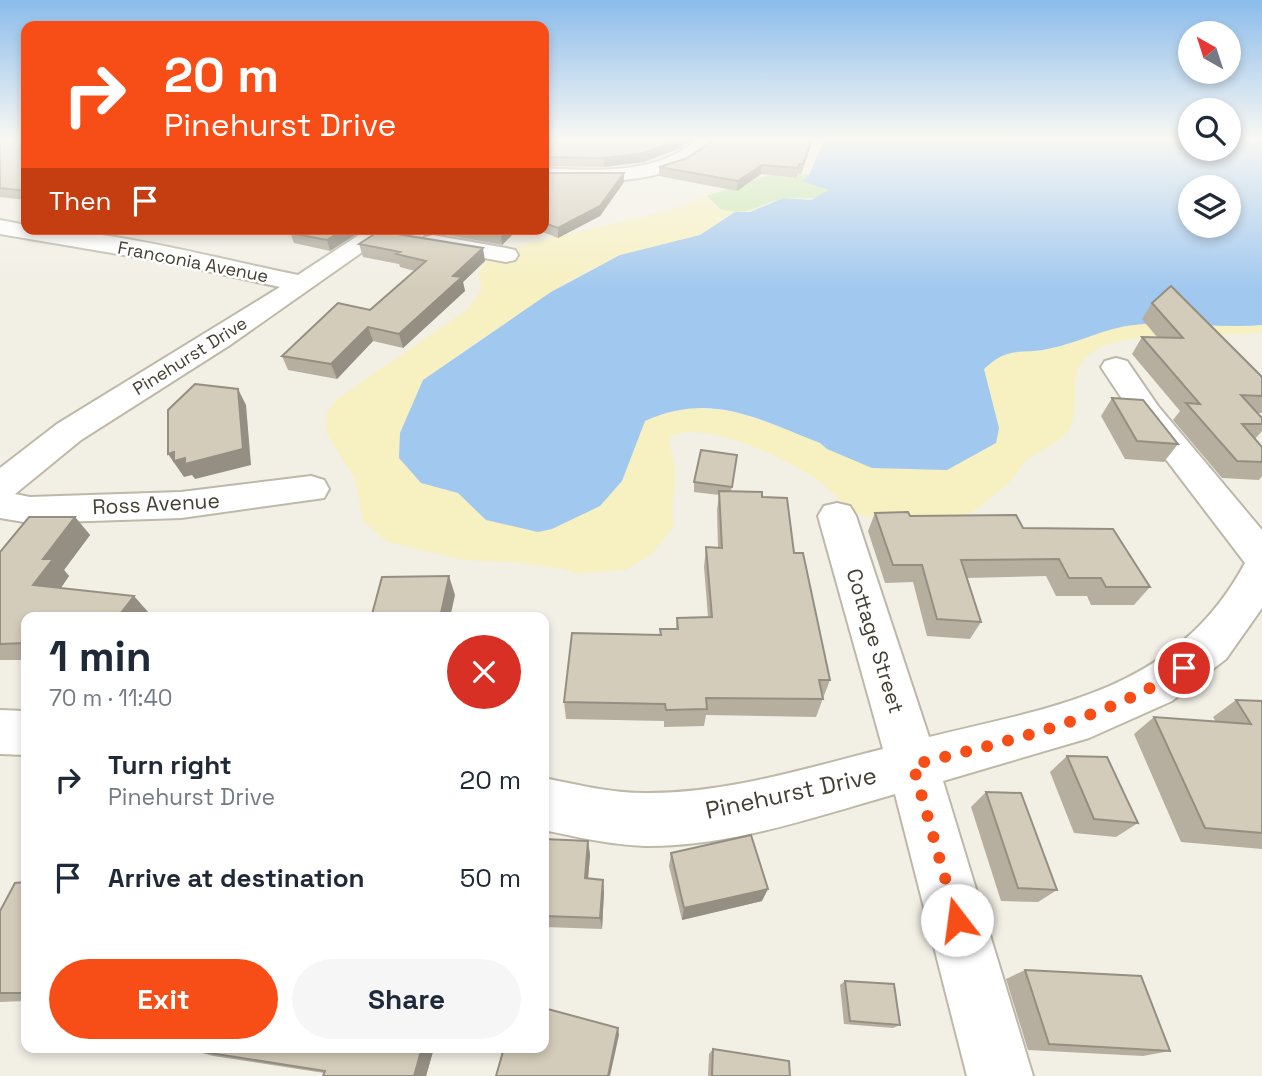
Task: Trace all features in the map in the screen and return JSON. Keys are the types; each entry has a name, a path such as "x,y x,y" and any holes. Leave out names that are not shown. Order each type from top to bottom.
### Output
{"street":[{"name":"Franconia Avenue","path":"0,227 21,231"},
{"name":"Franconia Avenue","path":"48,235 304,284"},
{"path":"107,245 124,235"},
{"name":"Pinehurst Drive","path":"0,487 86,420 304,284 375,235"},
{"path":"402,235 506,255"},
{"path":"1116,367 1147,413 1262,557"},
{"name":"Ross Avenue","path":"0,505 30,510 181,505 311,489"},
{"name":"Cottage Street","path":"837,516 913,765 1000,1076"},
{"name":"Pinehurst Drive","path":"549,805 657,820 722,810 1039,732 1096,713 1159,685 1203,654 1219,639 1245,602 1262,568"},
{"path":"0,732 21,733"}],"green space":[{"path":"727,189 830,190 817,197 781,199 741,212 722,211 707,196"}],"sand":[{"path":"707,196 715,208 735,212 700,235 590,269 551,292 519,317 479,340 424,380 421,483 458,493 486,520 622,481 645,421 669,413 691,409 734,412 820,443 827,449 999,428 984,369 1009,353 1052,348 1134,325 1262,325 1262,333 1128,339 1094,351 1078,370 1075,380 1075,411 1067,432 1058,441 1029,459 1006,485 965,515 929,518 865,516 846,505 819,481 768,453 725,437 686,432 671,436 670,441 675,468 674,526 652,554 625,570 576,574 564,569 513,562 464,560 388,542 363,521 355,479 326,432 327,411 340,397 468,309 482,289 478,274 485,262 494,255 525,244 664,212"}],"water":[{"path":"827,189 1178,189 1178,238 1241,238 1241,189 1262,189 1262,325 1134,325 1052,348 1001,356 984,369 999,428 996,443 947,470 872,468 827,449 820,443 755,418 713,408 691,408 669,412 645,421 622,481 600,506 552,529 538,532 486,520 458,493 421,483 399,458 400,433 423,380 551,292 620,255 700,235 735,212 750,212 783,198 811,200 829,190"}],"building":[{"path":"549,189 612,189 600,206 558,228 549,225"},
{"path":"301,235 335,235 327,240"},
{"path":"373,235 403,235 483,248 453,276 462,277 399,334 368,327 331,364 282,356 338,303 370,310 426,261 396,254 400,252 359,244"},
{"path":"1171,286 1262,377 1262,396 1241,395 1262,418 1262,424 1242,424 1262,447 1262,462 1237,461 1186,403 1200,404 1142,337 1183,338 1152,303"},
{"path":"195,384 238,389 243,449 185,464 185,458 174,461 174,452 168,454 168,410"},
{"path":"1112,398 1143,400 1178,444 1137,441"},
{"path":"701,450 737,455 732,487 694,482"},
{"path":"719,491 762,492 762,497 787,498 794,553 803,553 830,680 819,680 823,699 706,698 707,709 666,710 665,704 564,702 572,633 661,635 660,629 678,629 677,618 712,617 706,547 722,548"},
{"path":"908,512 910,516 1016,515 1023,528 1113,529 1150,587 1106,587 1101,578 1069,578 1059,559 961,560 981,622 937,619 922,565 893,565 875,513"},
{"path":"29,517 75,517 43,559 53,559 33,585 134,596 122,612 21,612 21,643 0,644 0,552"},
{"path":"449,576 441,612 373,612 382,577"},
{"path":"1236,700 1262,701 1262,833 1205,828 1154,717 1251,724"},
{"path":"1067,756 1107,757 1138,823 1094,819"},
{"path":"986,792 1021,793 1057,890 1018,888"},
{"path":"751,835 768,889 684,908 671,853"},
{"path":"549,839 588,841 585,878 603,880 600,918 549,916"},
{"path":"21,882 21,993 0,993 0,911 15,883"},
{"path":"1025,970 1141,976 1170,1051 1049,1044"},
{"path":"845,981 894,984 900,1025 850,1021"},
{"path":"549,1009 618,1028 608,1076 496,1076 503,1053 549,1053"},
{"path":"713,1049 789,1061 790,1076 712,1076"},
{"path":"210,1053 421,1053 414,1076 323,1076 325,1071"}],"route":[{"path":"957,920 913,765 1039,732 1096,713 1159,685 1184,668"}]}
